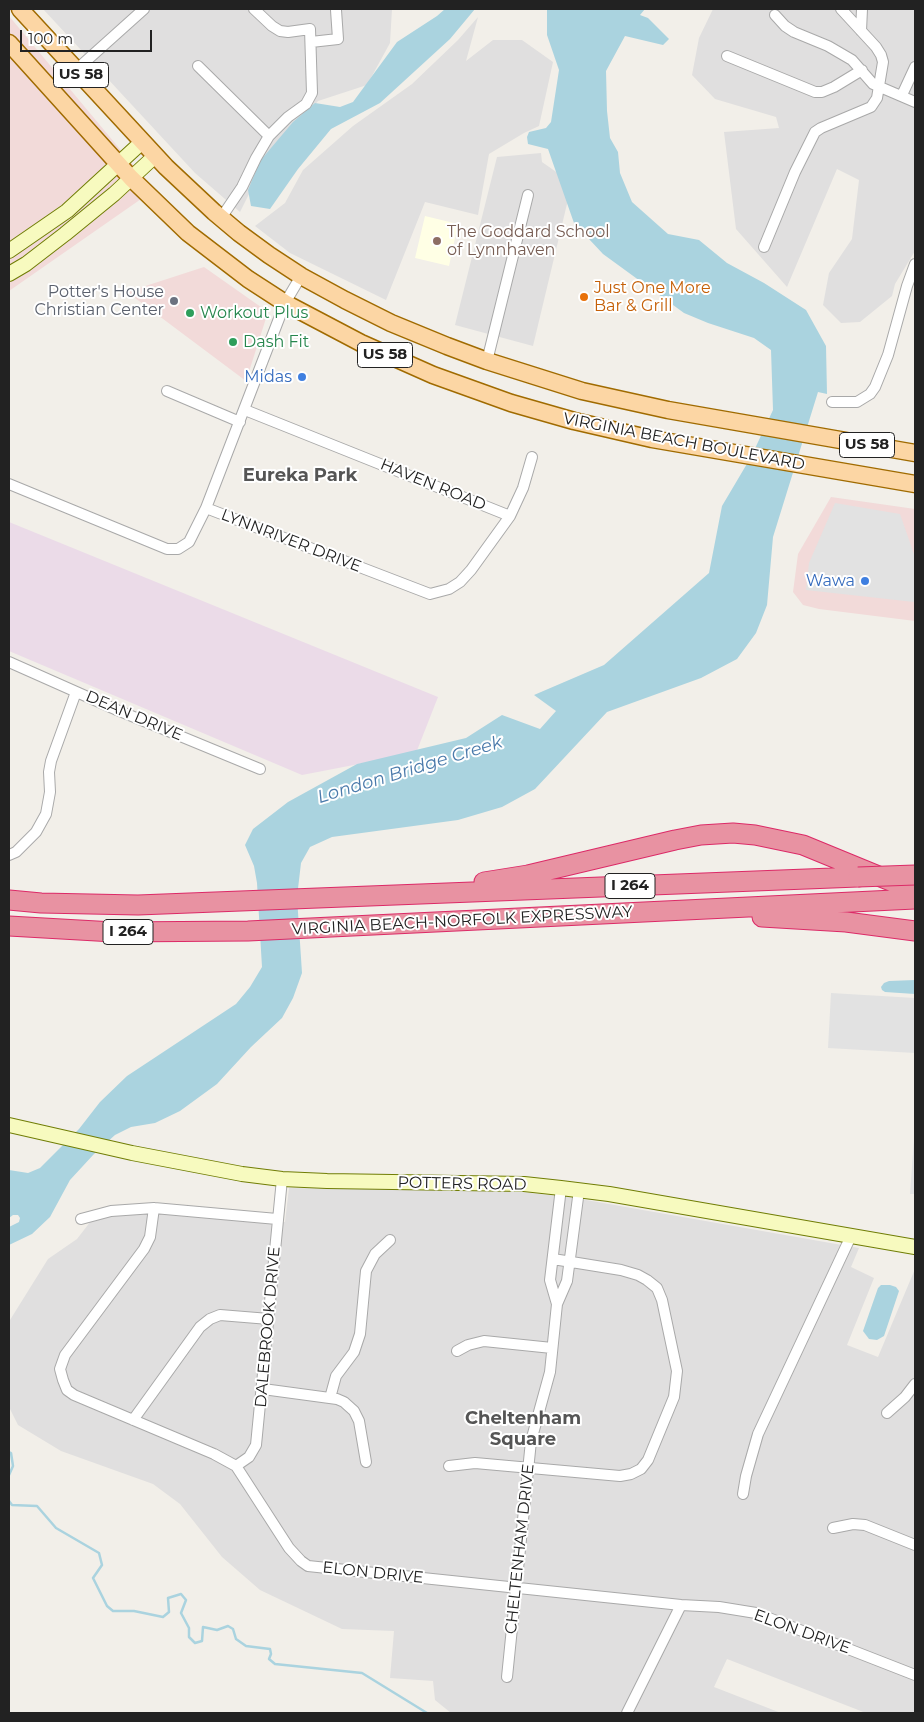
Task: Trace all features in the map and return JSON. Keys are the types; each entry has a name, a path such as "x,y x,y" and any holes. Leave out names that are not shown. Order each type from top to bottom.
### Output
{"highway":[{"path":"402,896 528,875 701,835 733,834 755,835 802,845 914,897"},
{"name":"VIRGINIA BEACH-NORFOLK EXPRESSWAY","path":"9,900 41,903 138,905 915,875"},
{"name":"VIRGINIA BEACH-NORFOLK EXPRESSWAY","path":"9,926 114,932 248,931 691,910 914,897"},
{"path":"691,910 846,922 915,931"}],"main road":[{"name":"VIRGINIA BEACH BOULEVARD","path":"20,9 182,184 220,218 269,255 301,276 345,300 391,322 488,361 582,391 661,408 915,453"},
{"name":"VIRGINIA BEACH BOULEVARD","path":"9,43 131,178 209,250 285,303 361,344 433,376 547,414 631,434 808,467 915,484"}],"street":[{"path":"76,70 144,9"},
{"path":"220,218 242,187 269,136 288,117 306,104 312,93 310,29 288,32 280,31 254,9"},
{"path":"764,247 794,172 815,132 871,106 876,98 883,62 881,55 841,9"},
{"path":"861,31 862,9"},
{"path":"311,42 338,39 336,10"},
{"path":"775,15 785,26 794,32 841,52 879,88 902,95 915,102"},
{"path":"727,56 815,92 822,92 834,87 862,70"},
{"path":"198,66 269,136"},
{"path":"902,95 915,68"},
{"path":"9,251 67,211 142,142"},
{"path":"9,274 26,264 65,234 155,156"},
{"path":"488,361 528,195"},
{"path":"832,402 858,402 870,394 875,387 888,355 915,264"},
{"path":"206,508 285,303 301,276"},
{"path":"167,391 240,422"},
{"name":"HAVEN ROAD","path":"245,410 510,516"},
{"name":"LYNNRIVER DRIVE","path":"9,484 166,549 178,549 189,542 206,508 430,594 449,589 460,582 472,570 510,516 523,488 532,457"},
{"name":"DEAN DRIVE","path":"9,662 260,769"},
{"path":"9,854 16,852 36,832 46,814 50,792 49,772 51,761 76,692"},
{"name":"POTTERS ROAD","path":"9,1125 132,1153 242,1174 282,1179 524,1184 561,1188 915,1247"},
{"name":"DALEBROOK DRIVE","path":"236,1466 249,1457 256,1445 263,1389 282,1179"},
{"name":"CHELTENHAM DRIVE","path":"507,1677 532,1441 550,1372 556,1304 550,1280 561,1188"},
{"name":"CHELTENHAM DRIVE","path":"556,1304 567,1281 579,1190"},
{"path":"81,1219 111,1211 154,1208 277,1219"},
{"name":"ELON DRIVE","path":"154,1208 150,1237 144,1249 64,1355 60,1368 67,1390 74,1395 214,1454 236,1466 288,1548 301,1562 308,1566 681,1605 719,1607 756,1613 915,1676"},
{"path":"743,1494 758,1434 851,1236"},
{"path":"330,1398 336,1376 354,1352 360,1334 366,1270 375,1254 390,1240"},
{"path":"449,1466 475,1463 620,1476 631,1474 640,1469 648,1460 668,1413 676,1387 677,1370 674,1349 662,1300 657,1288 638,1274 553,1259"},
{"path":"133,1420 200,1327 210,1319 220,1315 269,1319"},
{"path":"457,1350 484,1341 552,1348"},
{"path":"887,1413 905,1397 915,1384"},
{"path":"263,1389 330,1398 344,1402 354,1411 359,1421 366,1462"},
{"path":"833,1528 852,1524 865,1525 915,1545"},
{"path":"627,1713 681,1605"}],"shaded area":[{"path":"43,9 392,9 390,43 367,85 318,101 263,166 240,212 195,173"},
{"path":"713,9 915,9 915,251 895,284 892,296 860,322 841,323 823,305 829,273 852,239 859,180 837,169 787,287 736,229 724,132 779,128 776,117 715,99 692,75 699,38"},
{"path":"9,16 154,190 9,291"},
{"path":"478,17 466,61 493,40 522,40 553,62 539,126 489,154 478,215 425,202 386,300 290,253 255,226 285,203 303,170 353,126 412,84 458,40"},
{"path":"541,153 542,162 572,183 533,346 455,325 497,157"},
{"name":"The Goddard School of Lynnhaven","path":"425,216 458,224 449,266 415,258"},
{"path":"204,267 268,312 246,381 127,292"},
{"path":"831,497 915,509 915,621 819,609 803,605 793,592 798,554"},
{"path":"835,503 900,514 915,557 914,602 806,590 809,563"},
{"path":"9,522 438,697 416,753 302,775 9,651"},
{"path":"831,993 915,998 915,1053 828,1048"},
{"path":"914,1139 915,1194 910,1194"},
{"path":"289,1188 511,1191 569,1197 859,1248 851,1267 874,1278 847,1345 878,1357 915,1269 915,1713 866,1713 727,1659 714,1687 781,1713 451,1713 435,1700 433,1681 390,1678 394,1631 342,1629 260,1590 222,1557 180,1504 153,1484 61,1451 18,1425 9,1407 10,1320 48,1259 77,1239 94,1217 129,1212 285,1222"}],"water":[{"path":"445,9 475,9 450,39 380,103 331,129 298,169 270,209 251,206 248,190 260,161 293,122 315,103 340,107 353,102 397,42"},
{"name":"London Bridge Creek","path":"547,9 645,9 640,15 648,18 669,39 663,45 625,36 606,71 610,138 618,152 620,173 632,202 668,234 699,240 727,263 764,283 806,310 826,346 827,394 818,392 773,537 767,605 756,633 737,659 701,678 607,712 535,789 502,807 458,820 332,837 310,847 301,863 297,897 302,973 293,998 282,1018 251,1047 217,1084 180,1111 155,1123 131,1127 115,1135 70,1180 50,1217 32,1234 9,1245 9,1227 19,1222 20,1218 18,1215 13,1215 9,1218 9,1170 28,1173 40,1168 79,1129 100,1102 127,1076 236,1004 250,987 262,967 257,883 254,866 245,845 253,829 288,802 357,764 466,738 502,715 540,729 556,711 534,695 604,665 709,573 722,506 751,457 773,410 771,350 754,338 684,313 603,254 574,223 548,149 528,144 527,137 529,132 546,128 551,122 559,70 547,35"},
{"path":"915,980 915,994 885,992 881,987 889,981"},
{"path":"881,1285 896,1287 899,1291 884,1336 877,1340 869,1339 863,1331 878,1288"}],"waterway":[{"path":"9,1452 11,1453 13,1466 9,1475"},
{"path":"9,1501 12,1505 37,1506 56,1528 99,1553 102,1565 93,1578 107,1606 113,1611 134,1611 163,1617 169,1612 168,1598 181,1594 186,1600 181,1613 189,1628 189,1637 195,1643 202,1641 203,1627 217,1630 228,1626 233,1629 236,1639 246,1646 270,1649 269,1659 275,1664 362,1673 427,1713"}],"place":[{"name":"The Goddard School of Lynnhaven","path":"437,241"},
{"name":"Just One More Bar & Grill","path":"584,297"},
{"name":"Potter's House Christian Center","path":"174,301"},
{"name":"Workout Plus","path":"190,313"},
{"name":"Dash Fit","path":"233,342"},
{"name":"Midas","path":"302,377"},
{"name":"Wawa","path":"865,581"}],"district":[{"name":"Eureka Park","path":"300,476"},
{"name":"Cheltenham Square","path":"523,1429"}]}
